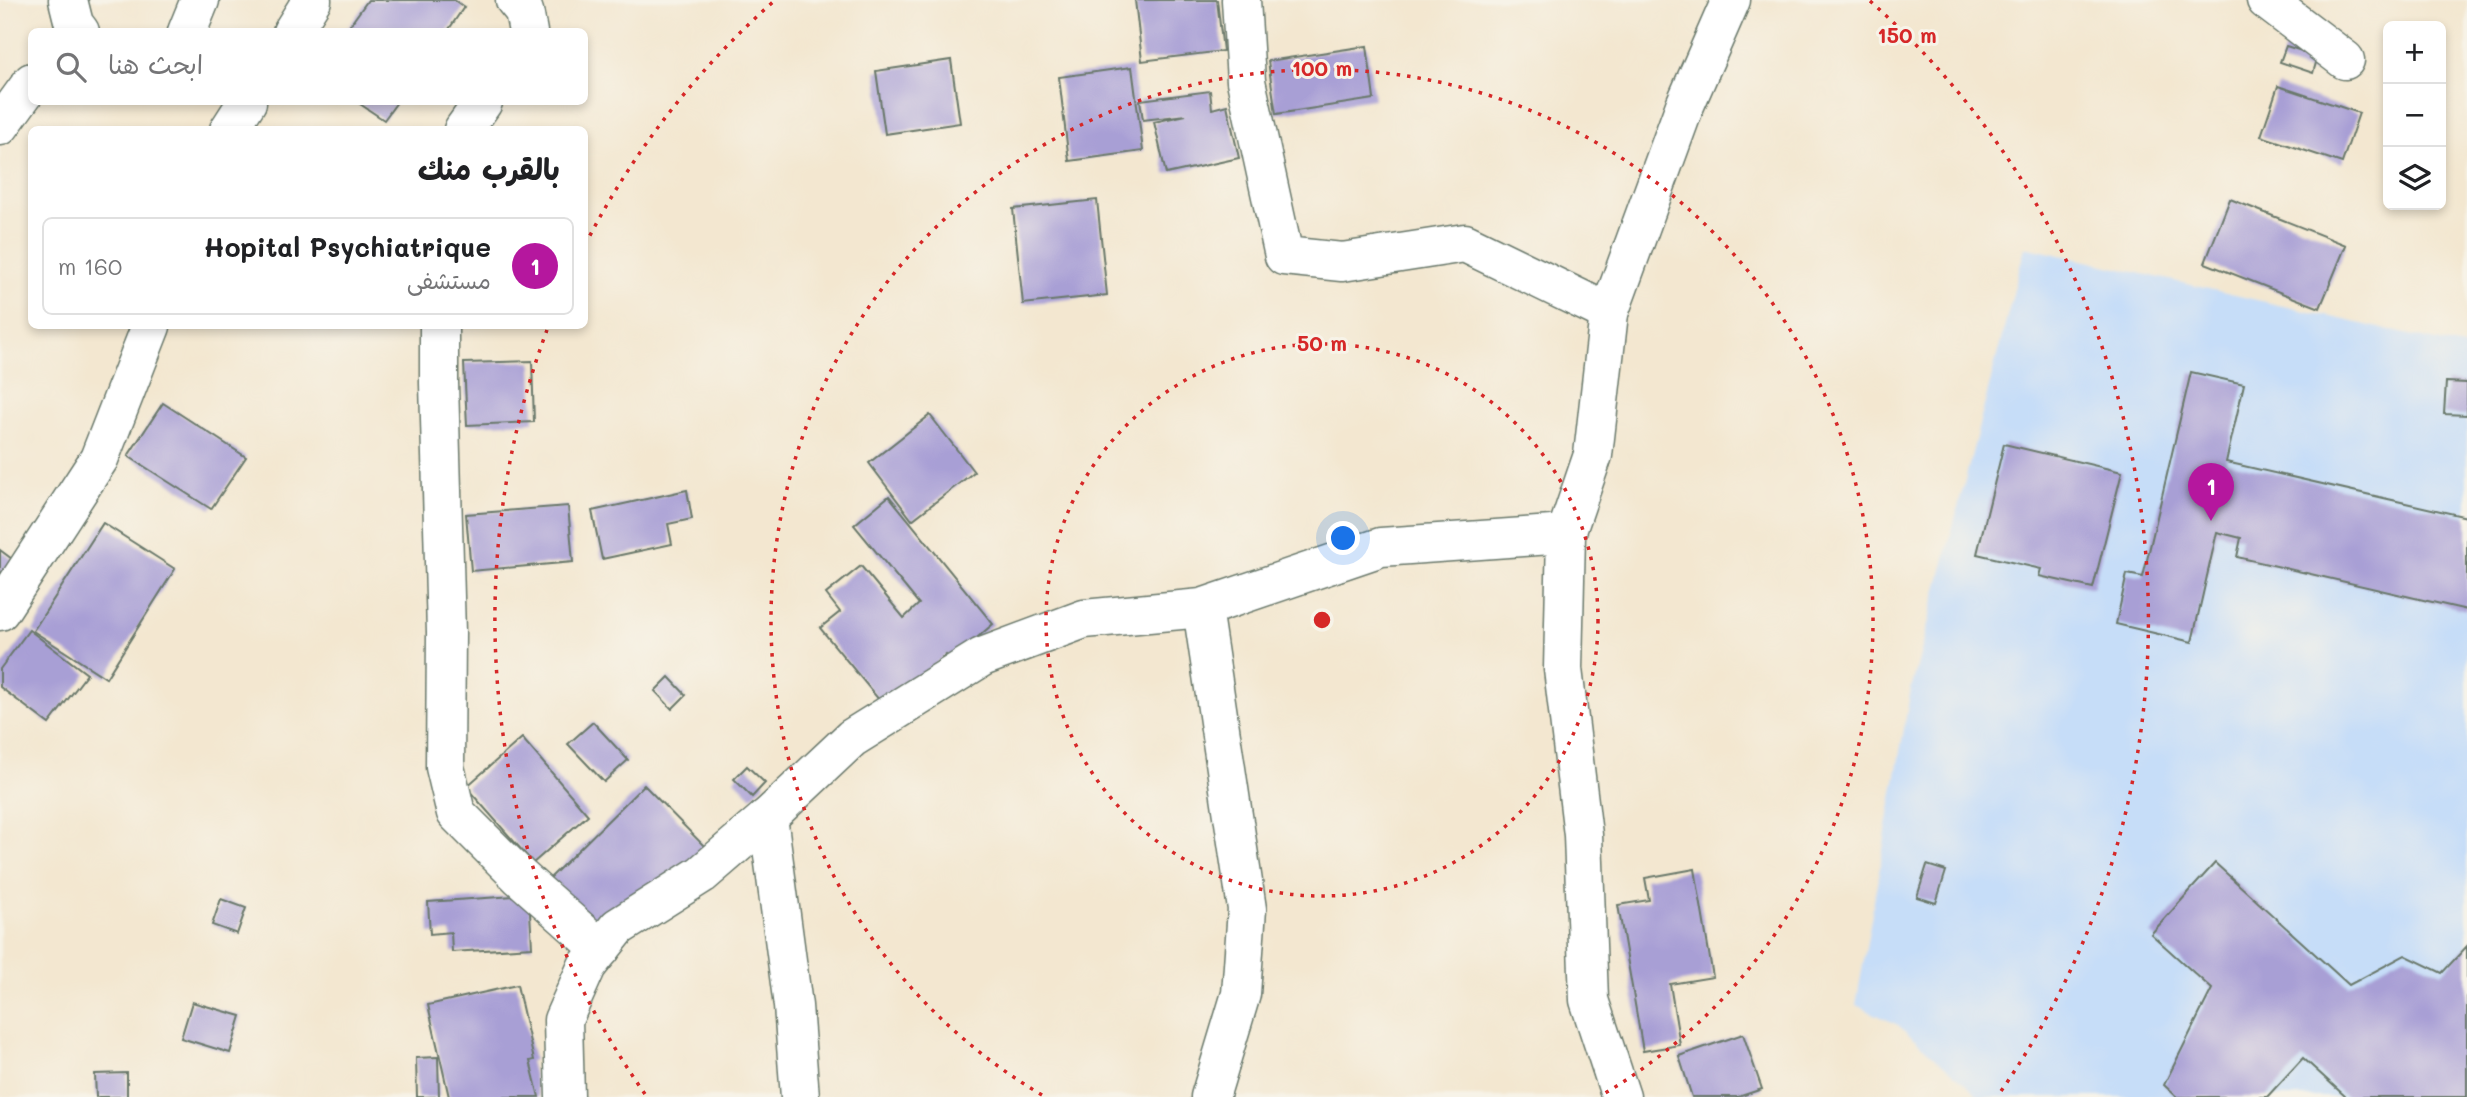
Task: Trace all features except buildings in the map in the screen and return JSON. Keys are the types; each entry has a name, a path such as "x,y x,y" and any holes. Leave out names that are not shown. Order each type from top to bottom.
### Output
{"street":[{"path":"189,28 200,0"},
{"path":"294,28 312,0"},
{"path":"515,0 524,11 527,28"},
{"path":"1241,0 1246,81 1284,256 1342,262 1465,243 1609,313"},
{"path":"1621,1097 1589,1000 1583,835 1563,669 1566,534 1593,455 1609,313 1685,105 1731,0"},
{"path":"2266,0 2345,60"},
{"path":"0,126 28,88"},
{"path":"232,126 245,105"},
{"path":"466,126 481,105"},
{"path":"0,611 99,458 150,329"},
{"path":"439,329 446,632 445,767 456,813 520,877 600,949"},
{"path":"565,1097 563,1020 587,966 618,927 702,874 768,817 852,738 982,657 1084,619 1202,608 1381,547 1566,534"},
{"path":"1202,608 1247,909 1241,994 1210,1097"},
{"path":"768,817 793,1006 800,1097"}],"shaded area":[{"path":"2025,247 2467,348 2467,1097 1980,1097 1898,1025 1856,1005 1910,694"}],"place":[{"name":"Hopital Psychiatrique","path":"2211,521"}]}
